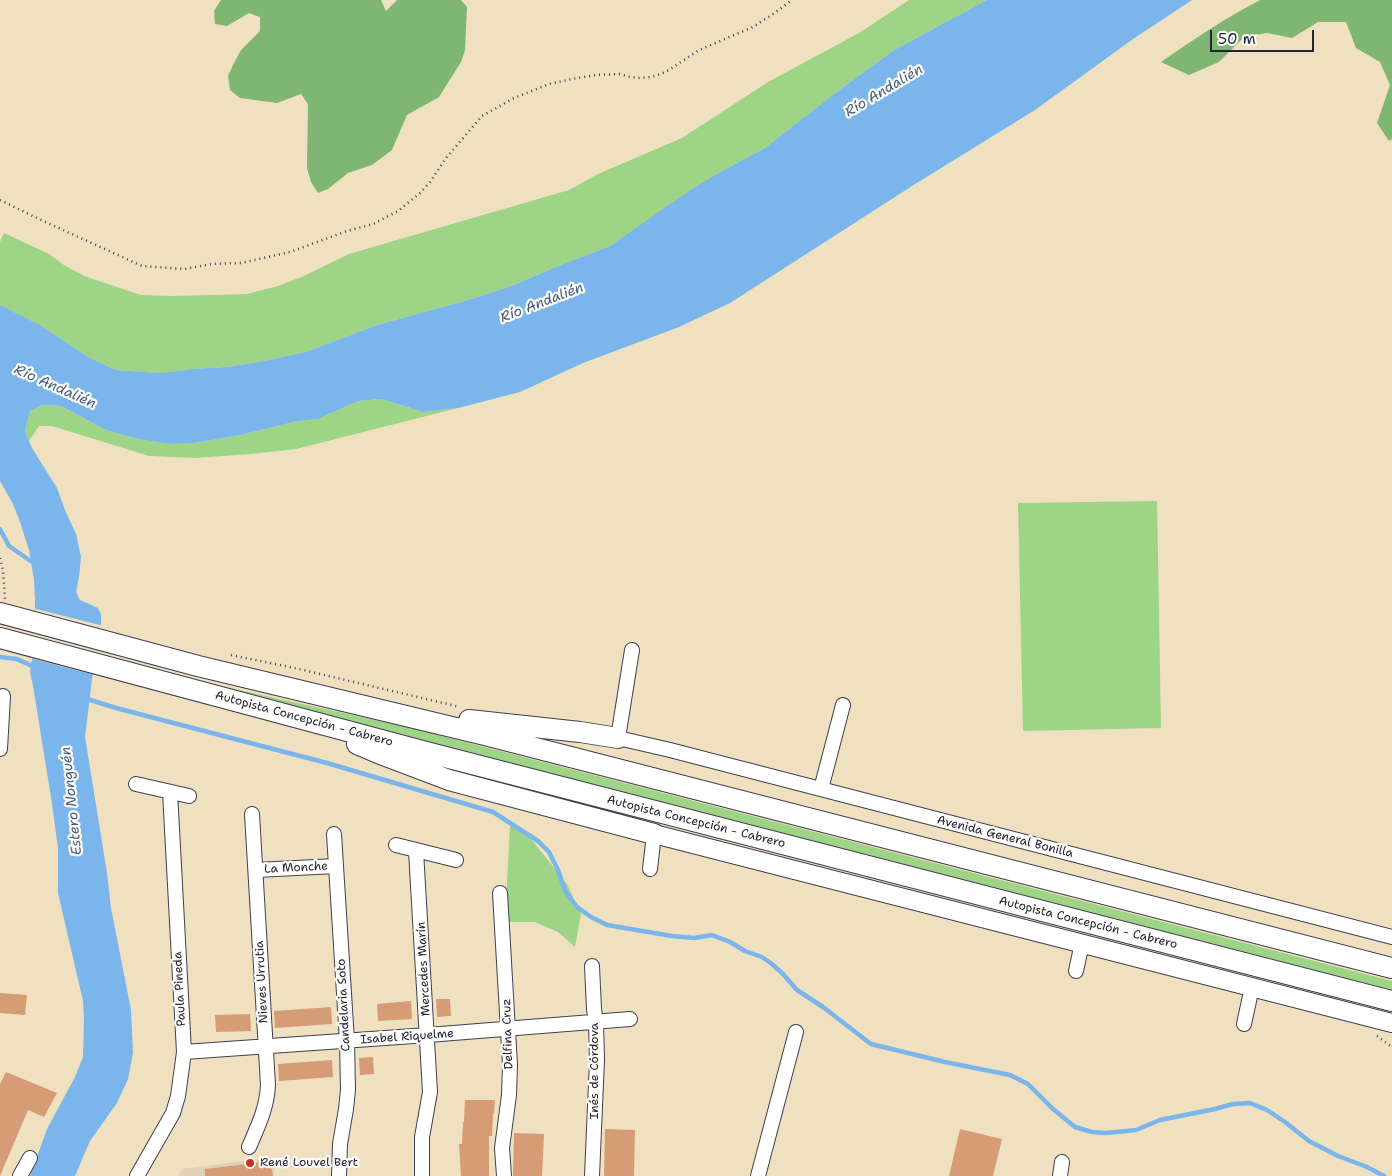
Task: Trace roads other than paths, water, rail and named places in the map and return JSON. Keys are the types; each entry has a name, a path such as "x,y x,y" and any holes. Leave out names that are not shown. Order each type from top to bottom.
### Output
{"highway":[{"name":"Autopista Concepción - Cabrero","path":"5,611 111,643 198,666 495,737 1392,968"},
{"name":"Autopista Concepción - Cabrero","path":"0,638 460,761 1392,1002"},
{"path":"274,711 449,780 654,834"},
{"path":"388,711 580,732 618,738"}],"main road":[{"path":"654,834 1252,987 1388,1029"}],"street":[{"path":"618,738 632,650"},
{"path":"0,748 4,696"},
{"path":"821,789 843,705"},
{"name":"Avenida General Bonilla","path":"618,738 1392,937"},
{"path":"136,784 189,796"},
{"name":"Paula Pineda","path":"137,1176 173,1113 178,1096 184,1052 170,792"},
{"name":"Nieves Urrutia","path":"249,1147 266,1104 268,1085 252,814"},
{"name":"Candelaria Soto","path":"334,834 348,1100 340,1144 339,1176"},
{"path":"650,869 654,834"},
{"path":"396,846 456,860"},
{"name":"Mercedes Marín","path":"416,850 430,1092 422,1137 422,1176"},
{"name":"La Monche","path":"256,870 336,866"},
{"name":"Delfina Cruz","path":"500,893 510,1081 502,1148 504,1176"},
{"path":"1076,971 1082,943"},
{"name":"Inés de Córdova","path":"592,966 597,1060 592,1176"},
{"path":"1244,1024 1252,987"},
{"name":"Isabel Riquelme","path":"184,1052 428,1036 630,1019"},
{"path":"758,1176 796,1032"},
{"path":"20,1176 30,1158"}],"water":[{"path":"987,0 1192,0 1133,39 1035,110 912,186 730,303 679,327 583,363 520,392 458,408 424,412 381,399 358,401 318,419 298,421 236,436 194,443 169,444 138,439 106,430 61,406 43,405 30,411 25,431 32,448 57,488 76,534 81,557 76,592 80,600 98,608 101,614 101,627 85,737 111,908 131,1010 133,1053 128,1079 117,1103 90,1141 75,1176 30,1176 47,1129 75,1077 83,1057 84,1019 83,1001 58,893 58,848 30,672 36,634 34,580 29,550 20,522 13,504 0,481 0,305 40,325 88,357 116,370 161,373 226,367 306,352 377,325 468,300 514,285 610,246 689,191 765,148 894,50"}],"waterway":[{"path":"0,529 9,546 35,564"},
{"path":"0,657 17,659 34,667"},
{"path":"84,698 327,763 493,812 538,841 549,852 565,891 577,907 591,917 607,925 672,936 694,938 712,935 730,942 745,951 762,957 772,964 797,990 823,1007 871,1044 1010,1075 1028,1084 1053,1109 1075,1127 1092,1132 1106,1133 1136,1130 1160,1120 1233,1104 1250,1103 1267,1110 1309,1141 1384,1176"}],"place":[{"name":"René Louvel Bert","path":"250,1163"}],"water label":[{"name":"Río Andalién","path":"884,91"},
{"name":"Río Andalién","path":"542,303"},
{"name":"Río Andalién","path":"55,387"},
{"name":"Estero Nonguén","path":"72,801"}]}
